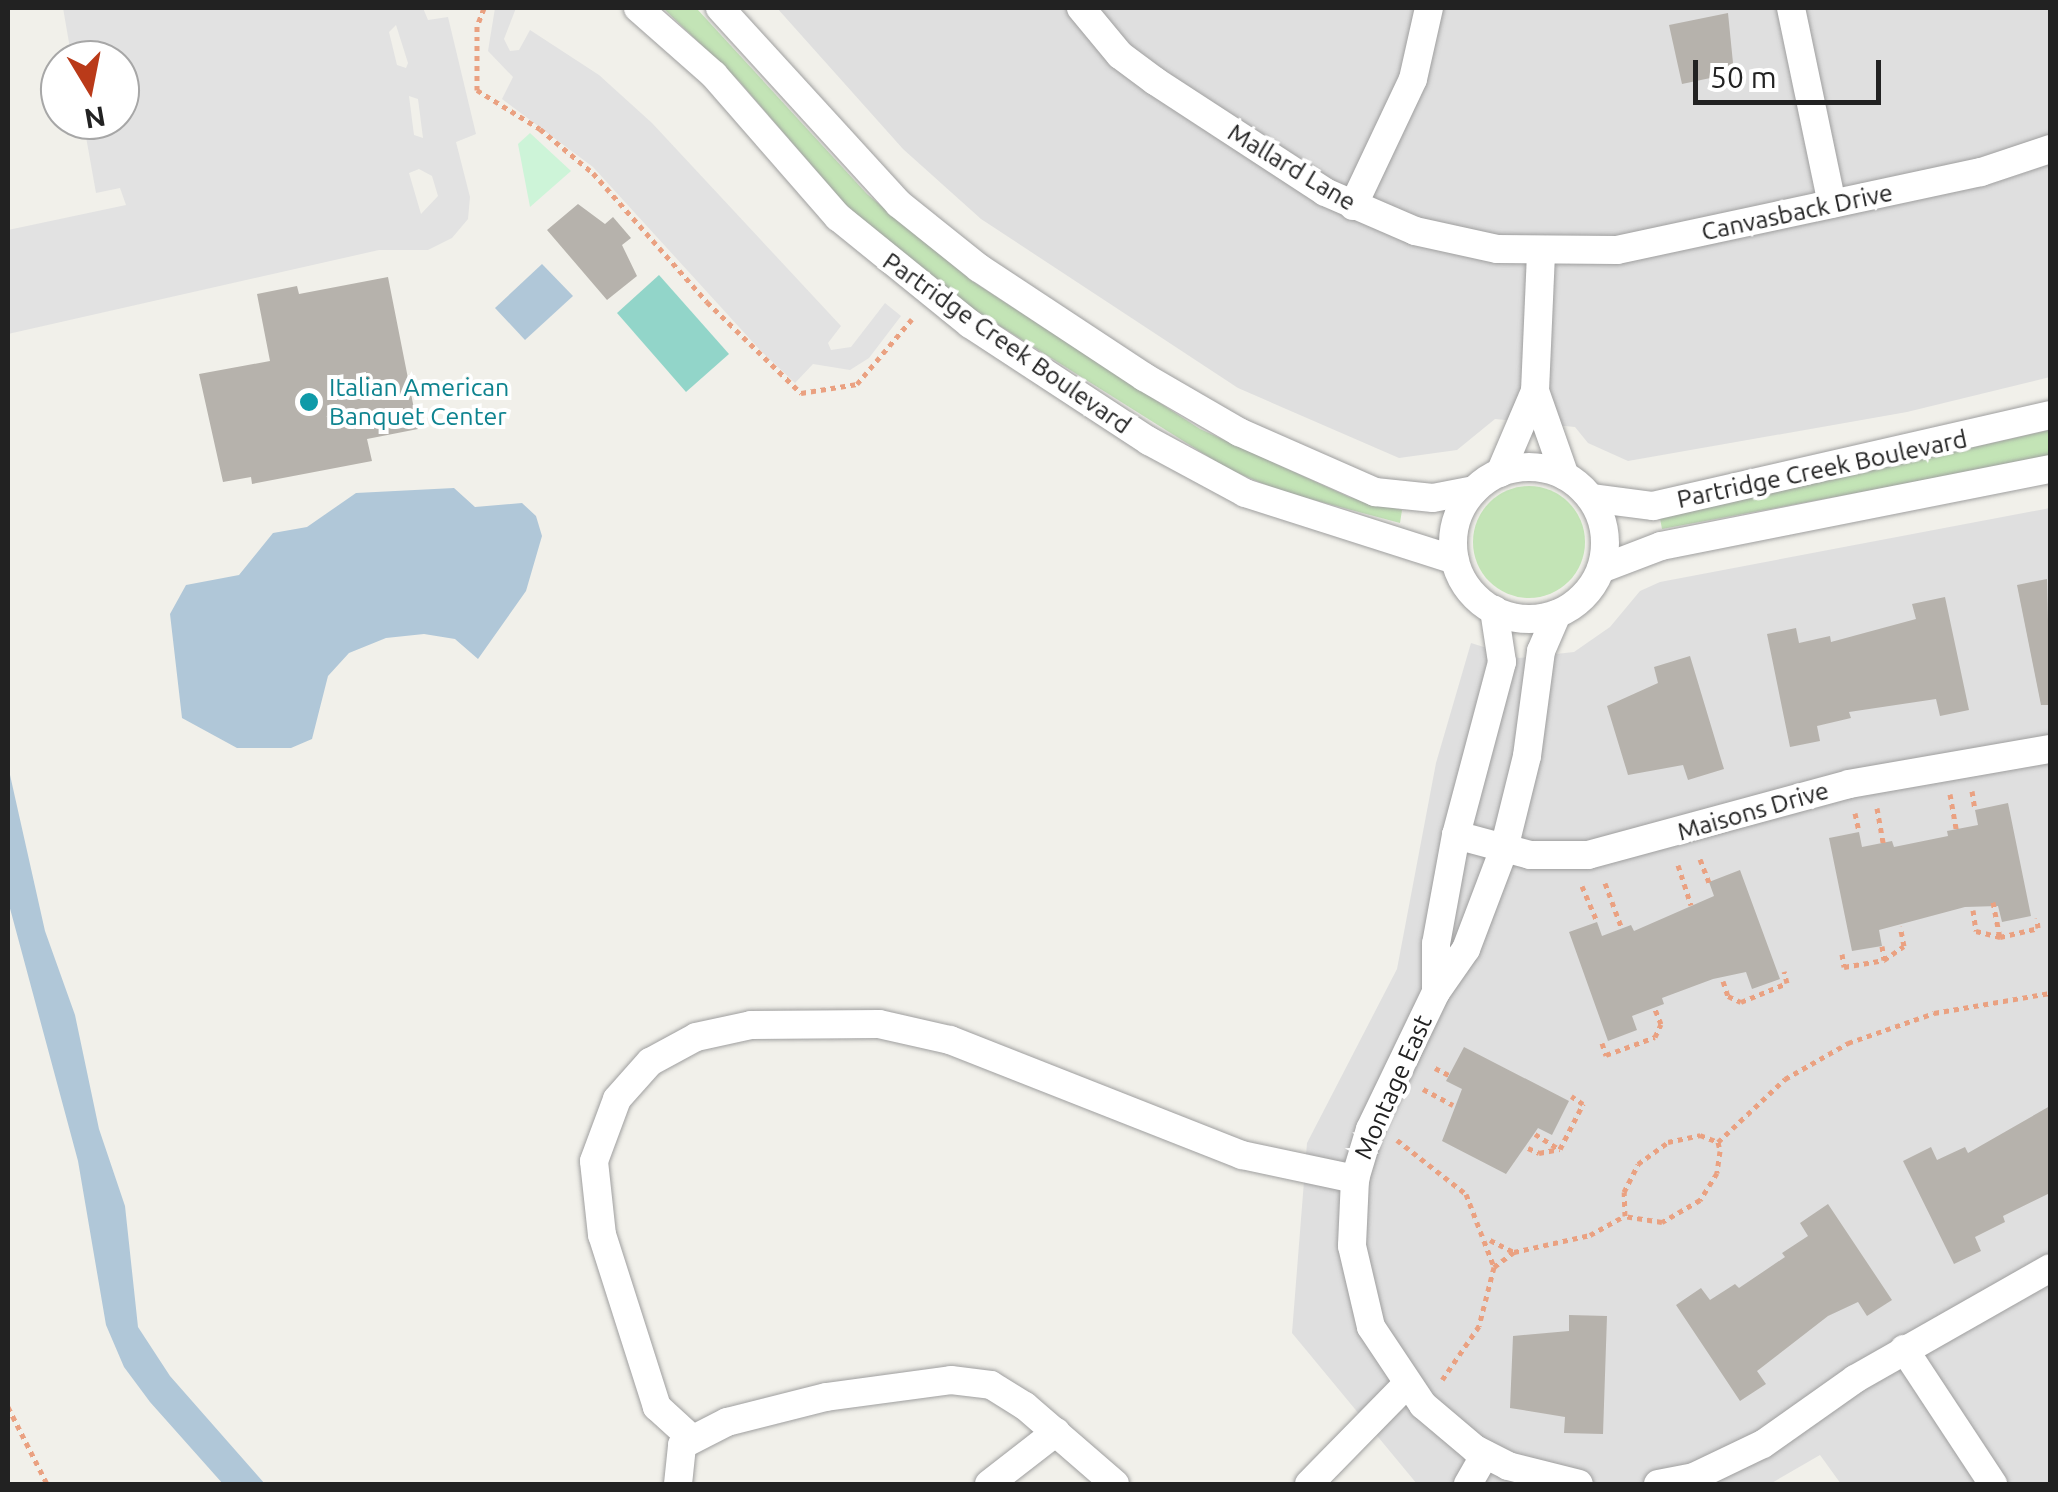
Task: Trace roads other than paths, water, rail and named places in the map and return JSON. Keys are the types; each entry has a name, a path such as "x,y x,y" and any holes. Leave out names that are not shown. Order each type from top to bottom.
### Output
{"street":[{"name":"Partridge Creek Boulevard","path":"638,8 714,75 866,243 970,324 1230,486 1455,560"},
{"name":"Partridge Creek Boulevard","path":"720,8 898,204 979,268 1144,376 1239,432 1375,492 1433,498 1474,490"},
{"name":"Mallard Lane","path":"1081,8 1120,55 1155,81 1353,206 1454,242 1540,254"},
{"path":"1353,206 1413,79 1429,8"},
{"path":"1791,8 1832,204"},
{"name":"Canvasback Drive","path":"1540,254 1617,250 1982,172 2050,149"},
{"path":"1500,473 1535,391 1540,254"},
{"path":"1535,391 1565,476"},
{"name":"Partridge Creek Boulevard","path":"1591,498 1653,506 2050,415"},
{"path":"1531,467 1565,476 1591,498 1605,533 1601,569 1584,596 1556,614 1525,619 1494,610 1469,589 1455,560 1454,530 1474,490 1500,473 1531,467"},
{"name":"Partridge Creek Boulevard","path":"1601,569 1661,546 2050,469"},
{"name":"Montage East","path":"1436,992 1436,944 1456,836 1499,680 1502,648 1494,610"},
{"name":"Montage East","path":"1556,614 1540,651 1528,756 1504,850 1466,950 1436,992 1370,1129 1355,1180 1352,1246 1359,1290 1371,1328 1406,1385 1446,1427 1486,1454 1579,1484"},
{"name":"Maisons Drive","path":"1456,836 1504,850 1559,857 1604,852 1849,784 2050,749"},
{"path":"690,1437 658,1408 602,1234 594,1161 616,1099 650,1062 696,1037 751,1025 879,1024 950,1040 1242,1155 1355,1180"},
{"path":"1658,1484 1695,1481 1763,1444 1904,1349 2050,1268"},
{"path":"1904,1349 1993,1484"},
{"path":"678,1484 677,1456 690,1437 826,1397 951,1380 991,1385 1056,1432 1116,1484"},
{"path":"1309,1484 1406,1385"},
{"path":"989,1484 1056,1432"},
{"path":"1468,1484 1486,1454"}],"place":[{"name":"Italian American Banquet Center","path":"309,402"}]}
